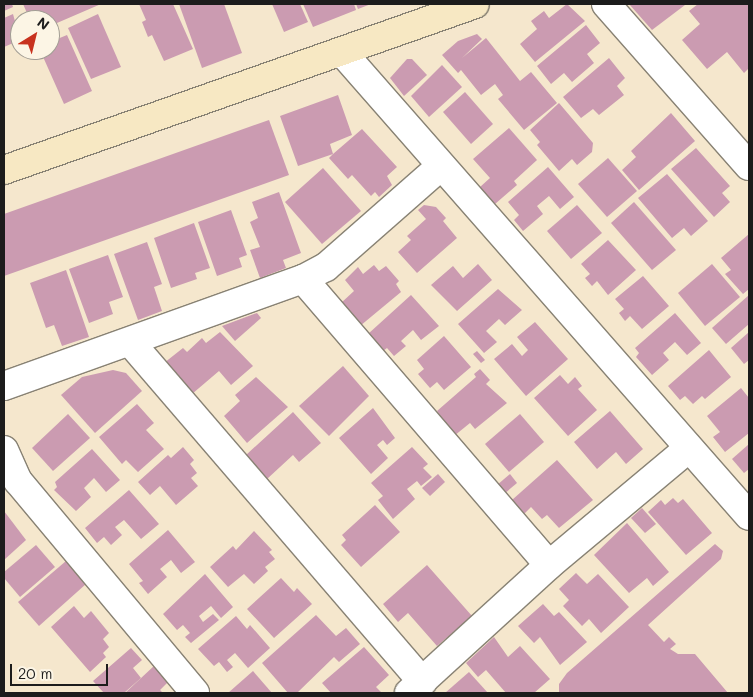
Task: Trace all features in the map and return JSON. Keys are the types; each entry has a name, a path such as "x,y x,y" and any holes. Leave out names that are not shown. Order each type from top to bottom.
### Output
{"street":[{"path":"4,170 475,4"},
{"path":"606,4 749,166"},
{"path":"342,52 749,516"},
{"path":"4,386 303,279 326,266 441,166"},
{"path":"303,279 549,566"},
{"path":"131,342 416,688 549,566 689,448"},
{"path":"4,450 18,481 195,693"}],"building":[{"path":"4,4 12,4 13,7 4,11"},
{"path":"23,4 101,4 60,22 60,10 26,10"},
{"path":"139,4 173,4 193,49 164,61 152,35 148,37 142,22 146,20"},
{"path":"179,4 224,4 242,53 202,68"},
{"path":"272,4 300,4 308,22 284,32"},
{"path":"303,4 354,4 356,10 313,27"},
{"path":"356,4 371,4 358,9"},
{"path":"567,4 585,21 535,62 520,44 537,29 531,21 544,11 549,18"},
{"path":"629,4 684,4 685,5 652,30"},
{"path":"698,4 749,4 749,68 744,73 727,52 707,69 682,40 700,24 689,11"},
{"path":"98,14 121,67 91,79 68,28"},
{"path":"10,15 10,44 4,47 4,18"},
{"path":"586,25 600,43 587,54 594,63 572,82 564,73 551,84 537,66"},
{"path":"477,34 482,39 462,58 486,38 520,81 531,72 557,103 524,130 498,99 503,95 495,84 481,95 461,70 458,73 442,55 458,41"},
{"path":"67,35 92,91 64,104 44,60 60,60 60,38"},
{"path":"609,58 625,78 617,86 624,95 599,115 593,109 581,118 563,97"},
{"path":"407,59 412,59 427,75 404,96 390,78"},
{"path":"442,65 462,87 429,117 411,96"},
{"path":"465,92 493,124 471,144 443,112"},
{"path":"338,95 352,135 330,144 333,154 298,166 280,116"},
{"path":"559,103 593,143 592,152 577,165 572,159 559,171 537,145 540,142 530,130"},
{"path":"671,113 695,141 639,190 622,170 636,157 631,151"},
{"path":"269,120 289,175 4,276 4,214"},
{"path":"509,128 537,160 514,181 517,185 495,204 480,187 490,178 473,159"},
{"path":"362,129 397,167 387,176 392,185 379,197 375,192 371,196 352,175 348,179 329,158"},
{"path":"696,148 730,186 722,193 730,202 714,217 671,169"},
{"path":"608,158 637,191 607,217 578,184"},
{"path":"548,167 574,197 560,209 549,196 537,206 543,214 523,231 514,220 519,215 508,202"},
{"path":"323,168 361,211 322,244 285,202"},
{"path":"667,174 708,221 691,236 684,228 672,238 638,198"},
{"path":"279,192 301,253 283,260 286,268 260,278 250,250 260,247 250,222 258,218 252,202"},
{"path":"634,202 676,250 652,270 611,223"},
{"path":"424,205 436,207 446,218 443,221 457,238 417,273 398,252 411,240 407,236 426,219 418,210"},
{"path":"577,205 602,233 571,259 547,231"},
{"path":"231,210 247,255 239,258 242,267 217,276 198,222"},
{"path":"194,223 210,268 195,273 197,279 171,288 154,238"},
{"path":"749,234 749,289 743,294 725,274 731,270 721,258"},
{"path":"608,240 636,270 608,295 597,281 592,286 585,278 590,274 581,264"},
{"path":"147,242 162,284 154,287 162,311 138,320 114,254"},
{"path":"108,255 123,297 109,302 113,314 89,323 69,269"},
{"path":"478,264 492,280 457,311 431,285 453,266 463,278"},
{"path":"712,264 740,297 705,326 678,293"},
{"path":"374,265 379,271 386,266 399,281 396,284 401,292 360,326 341,303 354,291 345,280 358,267 363,274"},
{"path":"66,270 89,337 62,346 54,325 46,328 30,283"},
{"path":"643,276 669,306 642,329 630,316 625,321 619,313 624,309 615,299"},
{"path":"498,289 522,310 505,325 499,319 486,331 497,342 484,353 458,324"},
{"path":"411,295 439,326 421,340 413,330 401,341 406,346 394,356 387,348 383,351 368,334"},
{"path":"749,295 749,324 726,344 712,328"},
{"path":"257,313 261,318 235,341 222,326"},
{"path":"675,313 701,343 687,355 675,342 663,353 669,360 652,375 636,357 639,353 635,348"},
{"path":"535,322 568,359 526,396 494,359 512,344 522,356 528,350 517,337"},
{"path":"220,332 253,366 231,385 219,371 192,394 164,363 183,348 187,352 202,338 206,343"},
{"path":"749,332 749,360 744,364 731,348"},
{"path":"444,336 471,367 444,390 437,382 430,388 418,374 424,369 417,360"},
{"path":"709,350 731,377 705,399 702,396 693,404 685,396 680,400 668,386"},
{"path":"477,351 485,360 481,363 473,354"},
{"path":"343,366 369,396 329,436 299,406"},
{"path":"480,369 490,380 486,384 507,403 475,429 470,423 454,436 437,411 476,377 474,374"},
{"path":"113,370 126,373 142,391 95,433 61,395 82,377"},
{"path":"560,375 568,384 575,377 582,386 578,389 597,410 568,436 534,398"},
{"path":"256,377 288,407 247,443 224,416 240,401 235,395"},
{"path":"741,388 749,398 749,433 725,452 713,437 720,432 707,416"},
{"path":"137,404 154,423 146,430 164,449 138,472 126,460 122,464 99,437"},
{"path":"373,408 395,438 387,445 383,440 377,445 388,458 371,474 339,438"},
{"path":"610,411 643,449 626,464 616,452 597,469 574,442"},
{"path":"293,412 321,443 299,462 293,455 267,479 246,455"},
{"path":"68,414 90,438 53,471 32,448"},
{"path":"520,414 544,442 509,472 485,444"},
{"path":"749,444 749,469 744,473 732,459"},
{"path":"183,447 194,460 190,464 197,473 191,478 198,486 176,505 160,486 150,495 138,482 168,455 171,458"},
{"path":"412,447 428,464 423,468 432,477 421,486 417,481 407,489 415,499 393,519 378,500 383,496 371,483"},
{"path":"92,449 120,480 106,492 94,478 84,488 91,497 76,511 54,490 57,487 55,482"},
{"path":"557,460 593,500 559,528 547,515 542,519 531,507 524,514 512,500"},
{"path":"438,474 445,482 430,496 422,488"},
{"path":"510,474 517,483 504,494 497,485"},
{"path":"129,490 159,524 141,539 124,520 115,527 122,535 111,545 104,537 97,543 85,528"},
{"path":"673,498 678,503 683,499 712,533 686,555 648,512 661,500 665,505"},
{"path":"375,505 400,532 361,567 341,545 346,540 342,535"},
{"path":"642,508 656,524 645,533 631,518"},
{"path":"4,511 26,540 4,560"},
{"path":"627,523 669,572 653,586 647,578 629,593 594,555"},
{"path":"168,530 195,562 181,573 171,560 160,569 167,577 148,594 139,583 143,581 129,564"},
{"path":"254,531 272,550 269,552 275,559 265,567 268,571 254,584 244,574 228,587 210,567 233,546 236,550"},
{"path":"715,544 723,551 721,559 648,625 664,642 669,637 676,644 670,649 678,654 695,654 728,693 559,693 559,684 567,673"},
{"path":"36,545 55,567 20,597 4,578 4,572"},
{"path":"66,561 86,584 39,626 18,602"},
{"path":"427,565 472,616 437,646 408,613 398,622 383,604"},
{"path":"576,573 587,584 598,574 629,607 601,633 589,619 582,626 563,606 569,600 559,589"},
{"path":"205,574 233,607 221,618 211,606 199,616 203,622 213,614 219,620 191,643 185,637 190,633 183,625 177,630 163,614"},
{"path":"281,578 294,592 297,588 312,604 274,638 247,609"},
{"path":"543,604 554,616 559,612 587,642 560,665 540,637 534,643 518,626"},
{"path":"74,606 84,618 91,611 109,633 103,639 109,647 103,653 106,657 90,672 51,627"},
{"path":"316,615 336,636 346,628 360,644 339,662 334,657 297,693 288,693 262,663"},
{"path":"236,616 247,629 250,625 270,648 248,668 235,653 227,660 233,667 227,672 219,662 214,666 198,649"},
{"path":"494,637 508,657 520,646 550,679 534,693 506,693 486,670 478,677 466,663"},
{"path":"364,647 389,675 376,687 382,693 331,693 322,683"},
{"path":"131,648 142,660 133,668 141,678 124,693 104,693 93,681"},
{"path":"155,665 169,681 160,690 163,693 125,693"},
{"path":"253,671 272,693 228,693"},
{"path":"469,672 488,693 445,693"}]}
